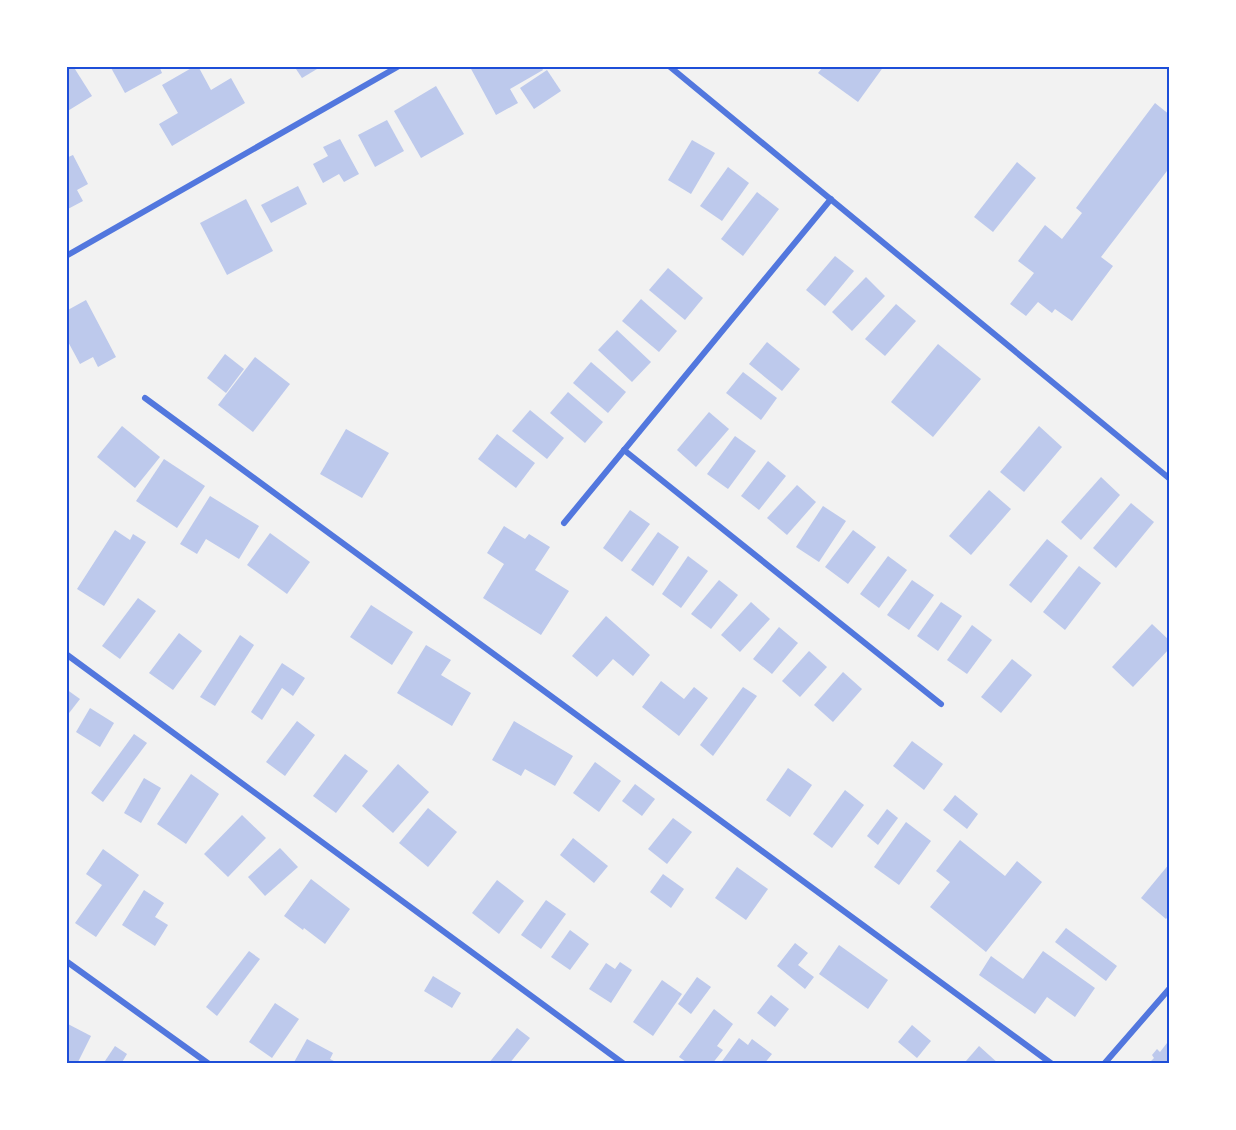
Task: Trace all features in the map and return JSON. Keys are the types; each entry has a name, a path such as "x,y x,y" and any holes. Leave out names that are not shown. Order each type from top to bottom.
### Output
{"street":[{"path":"66,256 399,66"},
{"path":"669,66 1170,479"},
{"path":"564,523 831,199"},
{"path":"145,398 1052,1064"},
{"path":"624,450 941,704"},
{"path":"66,654 624,1064"},
{"path":"66,961 209,1064"},
{"path":"1104,1064 1170,988"}],"building":[{"path":"66,66 73,66 92,96 66,112"},
{"path":"110,66 159,66 162,73 125,93"},
{"path":"198,66 211,90 231,78 245,103 172,146 159,124 178,113 162,85"},
{"path":"294,66 322,66 302,78"},
{"path":"541,66 543,70 510,89 518,103 496,115 470,67"},
{"path":"824,66 884,66 858,102 818,73"},
{"path":"547,70 561,91 534,109 520,88"},
{"path":"436,86 464,134 421,158 394,111"},
{"path":"1155,103 1170,115 1170,167 1101,257 1113,266 1072,321 1055,309 1052,313 1038,302 1026,316 1010,304 1034,273 1018,261 1045,225 1062,239 1082,213 1076,208"},
{"path":"387,120 404,151 375,167 358,135"},
{"path":"340,139 359,174 344,182 339,174 323,183 313,164 328,156 323,147"},
{"path":"692,140 715,153 691,194 668,180"},
{"path":"73,155 88,184 77,190 83,201 66,210 66,158"},
{"path":"1017,162 1036,178 993,232 974,217"},
{"path":"728,167 749,183 722,221 700,206"},
{"path":"298,186 307,204 271,223 261,205"},
{"path":"757,192 779,209 743,256 721,239"},
{"path":"246,199 273,251 227,275 200,223"},
{"path":"835,256 854,271 825,306 806,290"},
{"path":"668,268 703,298 685,320 649,290"},
{"path":"866,277 885,296 852,331 832,312"},
{"path":"641,299 677,331 659,352 622,321"},
{"path":"86,300 116,357 98,367 93,357 80,364 66,338 66,311"},
{"path":"896,304 916,321 885,356 865,339"},
{"path":"617,330 651,362 632,382 598,350"},
{"path":"767,342 800,369 782,391 749,364"},
{"path":"938,344 981,379 933,437 891,402"},
{"path":"225,354 244,369 226,393 207,378"},
{"path":"255,357 290,384 253,432 218,405"},
{"path":"591,362 626,392 608,413 573,383"},
{"path":"743,372 777,398 761,420 726,393"},
{"path":"568,392 603,422 585,443 550,413"},
{"path":"530,410 564,438 547,459 512,431"},
{"path":"709,412 729,429 696,467 677,450"},
{"path":"122,426 160,457 135,488 97,457"},
{"path":"1039,426 1062,447 1024,492 1000,472"},
{"path":"346,429 389,453 362,498 320,474"},
{"path":"497,434 535,463 516,488 478,459"},
{"path":"735,436 756,451 728,489 707,474"},
{"path":"164,459 205,486 177,528 136,501"},
{"path":"768,461 786,476 759,510 741,496"},
{"path":"1101,477 1120,495 1081,540 1061,522"},
{"path":"797,485 816,502 787,535 767,518"},
{"path":"989,490 1011,509 971,555 949,536"},
{"path":"210,496 259,526 239,559 206,539 197,554 180,544"},
{"path":"1131,503 1154,522 1116,568 1093,548"},
{"path":"823,506 846,521 819,562 796,547"},
{"path":"630,510 650,524 622,562 603,548"},
{"path":"504,526 525,539 529,534 550,547 535,570 569,591 541,635 483,598 504,564 487,553"},
{"path":"115,530 130,540 133,534 146,542 104,606 77,589"},
{"path":"853,530 876,547 848,584 825,567"},
{"path":"658,532 679,547 653,586 631,570"},
{"path":"270,533 310,562 287,594 247,565"},
{"path":"1047,539 1068,556 1031,603 1009,585"},
{"path":"688,556 708,571 681,608 662,594"},
{"path":"888,556 907,570 879,608 860,594"},
{"path":"1079,566 1101,583 1065,630 1043,612"},
{"path":"719,580 738,595 711,629 691,614"},
{"path":"912,580 934,595 909,630 887,615"},
{"path":"138,598 156,611 120,659 102,646"},
{"path":"751,602 770,619 740,652 721,635"},
{"path":"941,602 962,616 938,651 917,636"},
{"path":"371,605 413,632 392,665 350,637"},
{"path":"606,616 650,655 633,676 613,659 597,677 572,656"},
{"path":"1152,624 1170,641 1170,648 1133,687 1112,667"},
{"path":"972,625 992,640 967,674 947,660"},
{"path":"779,627 798,643 772,674 753,659"},
{"path":"179,633 202,651 173,690 149,673"},
{"path":"240,635 254,645 215,706 200,697"},
{"path":"426,645 451,660 441,675 471,693 452,726 397,693"},
{"path":"809,651 827,667 800,697 782,681"},
{"path":"1012,659 1032,675 1001,713 981,697"},
{"path":"282,663 305,678 293,696 282,688 262,720 251,712"},
{"path":"843,672 862,689 833,722 814,705"},
{"path":"661,681 684,699 694,687 708,698 679,736 642,707"},
{"path":"743,687 757,696 713,756 700,745"},
{"path":"66,689 80,699 66,717"},
{"path":"90,708 114,723 100,747 76,732"},
{"path":"297,721 315,735 285,776 266,762"},
{"path":"514,721 573,756 555,786 525,769 521,776 492,760"},
{"path":"134,734 147,743 103,802 91,793"},
{"path":"912,741 943,764 924,790 893,766"},
{"path":"345,754 368,771 336,813 313,796"},
{"path":"595,762 621,781 599,812 573,793"},
{"path":"398,764 429,792 393,833 362,806"},
{"path":"788,768 812,785 790,817 766,800"},
{"path":"191,774 219,794 186,844 157,824"},
{"path":"144,778 161,788 141,823 124,813"},
{"path":"635,784 655,799 642,816 622,801"},
{"path":"845,790 864,805 832,848 813,834"},
{"path":"955,795 978,814 967,829 943,810"},
{"path":"428,808 457,832 428,867 399,843"},
{"path":"887,809 898,818 878,845 867,836"},
{"path":"242,815 266,838 228,877 204,854"},
{"path":"673,818 692,832 667,864 648,849"},
{"path":"906,822 931,841 899,885 874,867"},
{"path":"573,838 608,866 594,883 560,855"},
{"path":"960,840 1005,876 1017,861 1042,882 986,952 930,907 950,882 936,871"},
{"path":"280,848 298,867 265,896 248,877"},
{"path":"103,849 139,875 96,937 75,923 102,885 86,874"},
{"path":"1170,863 1170,914 1166,919 1141,898"},
{"path":"737,867 768,889 746,920 715,898"},
{"path":"663,874 684,889 671,908 650,892"},
{"path":"311,879 350,909 325,944 284,916"},
{"path":"497,880 524,901 499,934 472,913"},
{"path":"144,890 164,903 155,917 168,925 155,946 122,925"},
{"path":"546,900 566,914 541,949 521,935"},
{"path":"1066,928 1117,966 1106,981 1055,942"},
{"path":"570,930 589,944 570,970 551,957"},
{"path":"795,943 808,953 798,965 814,977 805,989 777,966"},
{"path":"839,945 888,980 868,1009 819,974"},
{"path":"249,951 260,959 217,1016 206,1007"},
{"path":"1043,951 1095,988 1075,1017 1047,997 1035,1014 979,975 991,956 1023,979"},
{"path":"620,962 632,970 611,1003 589,989 606,963 615,969"},
{"path":"433,976 461,993 452,1008 424,991"},
{"path":"697,977 711,987 691,1014 678,1004"},
{"path":"662,980 682,994 653,1036 633,1022"},
{"path":"771,995 789,1009 775,1027 757,1013"},
{"path":"275,1003 299,1019 272,1058 249,1042"},
{"path":"714,1009 733,1024 717,1046 723,1050 712,1064 689,1064 679,1057"},
{"path":"66,1023 91,1036 77,1064 66,1064"},
{"path":"912,1025 931,1041 917,1058 898,1042"},
{"path":"517,1028 530,1038 509,1064 488,1064"},
{"path":"739,1038 748,1045 752,1039 772,1054 764,1064 720,1064"},
{"path":"307,1039 333,1053 330,1059 340,1064 293,1064"},
{"path":"1167,1043 1170,1046 1170,1064 1148,1064 1154,1058 1152,1055 1157,1049 1160,1052"},
{"path":"115,1046 127,1054 121,1064 103,1064"},
{"path":"979,1046 999,1064 969,1064 966,1061"}]}
